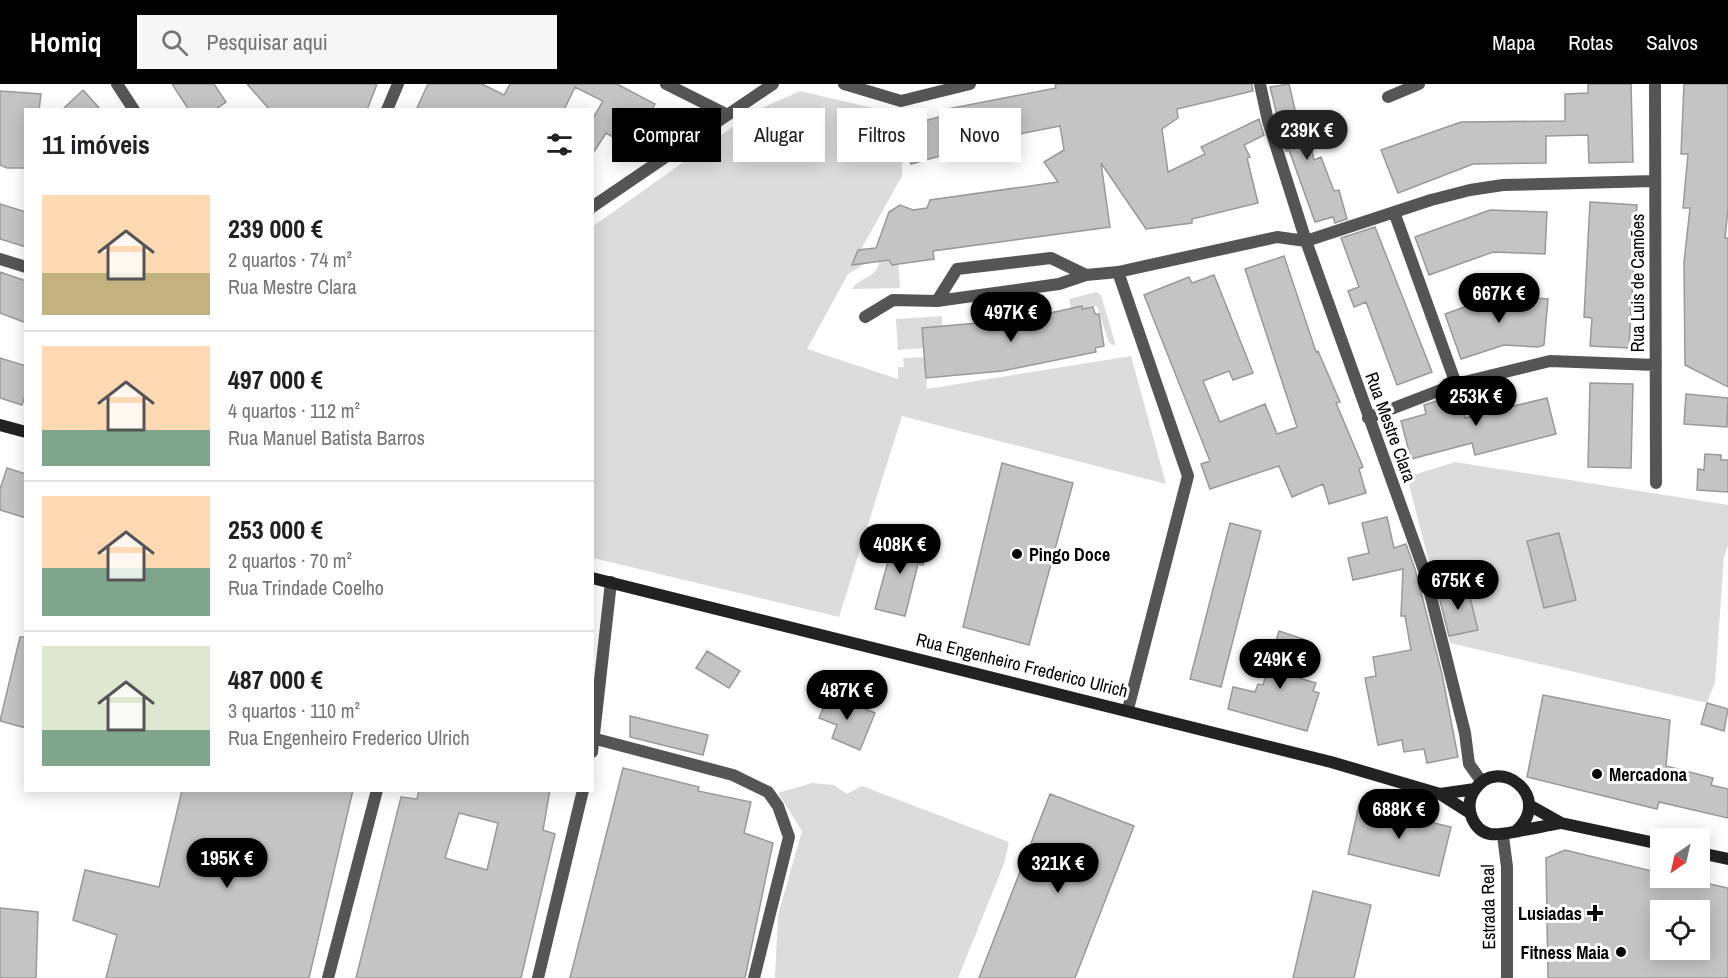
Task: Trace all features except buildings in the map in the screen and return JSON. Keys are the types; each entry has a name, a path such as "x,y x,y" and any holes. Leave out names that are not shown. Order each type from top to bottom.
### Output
{"main road":[{"path":"0,424 24,431"},
{"name":"Rua Engenheiro Frederico Ulrich","path":"594,578 1331,762 1440,794 1470,813 1480,829 1488,834 1503,836 1516,831 1561,823"},
{"name":"Rua Engenheiro Frederico Ulrich","path":"1440,794 1479,785 1499,776 1516,782 1528,796 1529,805 1561,823 1650,842"},
{"path":"1470,813 1469,804 1479,785"},
{"path":"1516,831 1526,820 1529,805"},
{"path":"1710,855 1728,859"}],"street":[{"path":"117,84 133,108"},
{"path":"388,108 398,84"},
{"path":"666,84 726,114"},
{"path":"594,206 773,84"},
{"path":"844,84 901,101 970,84"},
{"name":"Rua Mestre Clara","path":"1260,84 1268,121 1306,241 1425,573 1465,733 1469,764 1479,785"},
{"path":"1388,97 1419,84"},
{"name":"Rua Luis de Camões","path":"1655,84 1656,483"},
{"path":"865,317 893,300 937,301 1059,284 1086,274 1118,272 1277,237 1306,241 1431,200 1503,185 1654,181"},
{"path":"1394,212 1456,384"},
{"path":"937,301 957,269 1051,258 1086,274"},
{"path":"0,259 24,266"},
{"path":"1118,272 1188,476 1128,710"},
{"path":"1368,418 1456,384 1550,361 1656,365"},
{"path":"594,746 611,582"},
{"path":"596,739 733,776 768,792 778,806 789,837 754,978"},
{"path":"328,978 377,792"},
{"path":"538,978 583,792"},
{"name":"Estrada Real","path":"1503,836 1507,867 1507,978"}],"shaded area":[{"path":"800,91 873,108 837,108 837,162 902,162 902,176 854,262 866,263 848,274 807,349 898,379 898,367 904,367 903,358 925,357 927,389 1131,356 1166,484 902,416 839,617 594,558 594,226 683,162 721,162 721,135 733,127 733,162 825,162 825,108 762,108"},
{"path":"898,259 900,288 852,289 876,270 879,260"},
{"path":"1096,292 1101,295 1116,346 1109,343 1097,306 1072,311 1069,299"},
{"path":"942,316 942,326 924,348 898,350 896,319"},
{"path":"1455,462 1728,505 1728,545 1724,557 1715,683 1707,703 1450,643 1407,477"},
{"path":"812,783 834,785 847,794 862,786 1009,842 1004,864 958,978 775,978 778,915 802,831 778,793"}],"place":[{"name":"Pingo Doce","path":"1017,554"},
{"name":"Mercadona","path":"1597,774"},
{"name":"Lusiadas","path":"1595,913"},
{"name":"Fitness Maia","path":"1621,952"}]}
